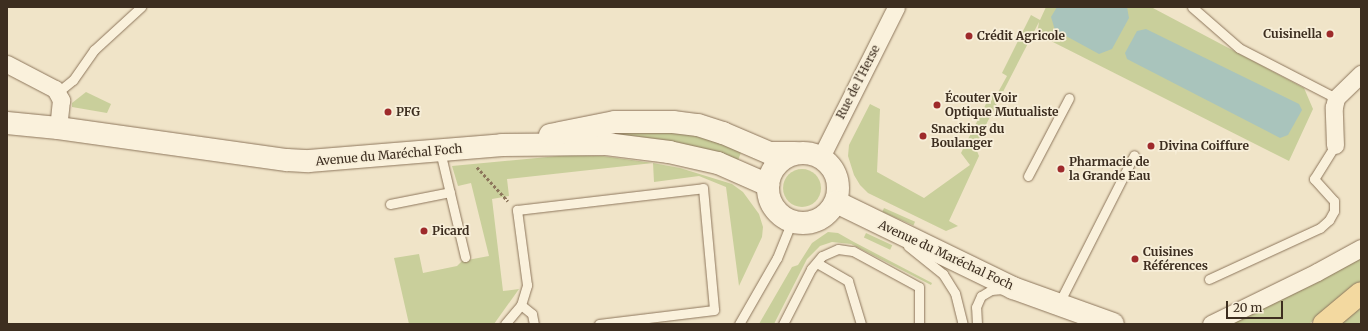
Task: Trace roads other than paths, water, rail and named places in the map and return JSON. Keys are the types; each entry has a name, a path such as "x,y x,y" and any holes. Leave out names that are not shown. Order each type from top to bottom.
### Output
{"main road":[{"path":"1324,324 1361,293"}],"street":[{"name":"Rue de l'Herse","path":"821,157 896,7"},
{"path":"7,64 51,86 58,92 61,100 58,128"},
{"path":"1335,145 1334,107 1336,98 1361,74"},
{"path":"502,145 615,122 666,121 698,125 723,133 770,152 804,152 821,157 829,163 835,172 838,182 836,202 830,211 822,218 812,222 802,223 792,221 782,216 774,207 769,196 768,185 773,168 786,156 794,153"},
{"name":"Avenue du Maréchal Foch","path":"7,123 58,128 287,160 309,161 502,145 585,144 641,148 718,163 768,185"},
{"name":"Avenue du Maréchal Foch","path":"836,202 1013,288 1113,324"},
{"path":"1211,324 1317,272 1361,248"}],"lane":[{"path":"1192,7 1239,48 1336,98"},
{"path":"58,92 72,80 94,50 140,8"},
{"path":"1028,176 1069,98"},
{"path":"1209,278 1320,228 1329,220 1334,211 1334,201 1314,179 1335,145"},
{"path":"440,151 465,257"},
{"path":"1058,305 1134,155"},
{"path":"505,324 521,305 527,285 517,210 703,188 714,310 599,324"},
{"path":"390,204 450,192"},
{"path":"739,324 778,258 792,221"},
{"path":"882,225 943,274 955,294 963,324"},
{"path":"783,324 798,292 822,256 838,249 853,250 919,287 919,324"},
{"path":"817,263 848,281 862,324"},
{"path":"977,324 976,306 981,296 991,290 1013,288"},
{"path":"521,305 532,314 534,324"}],"water":[{"path":"1057,7 1127,7 1129,18 1112,49 1099,54 1055,30 1051,17"},
{"path":"1146,29 1299,104 1302,110 1288,135 1280,138 1127,59 1125,53 1137,31"}],"place":[{"name":"Cuisinella","path":"1330,34"},
{"name":"Crédit Agricole","path":"969,36"},
{"name":"Écouter Voir Optique Mutualiste","path":"937,105"},
{"name":"PFG","path":"388,112"},
{"name":"Snacking du Boulanger","path":"923,136"},
{"name":"Divina Coiffure","path":"1151,146"},
{"name":"Pharmacie de la Grande Eau","path":"1061,169"},
{"name":"Picard","path":"424,231"},
{"name":"Cuisines Références","path":"1135,259"}]}
